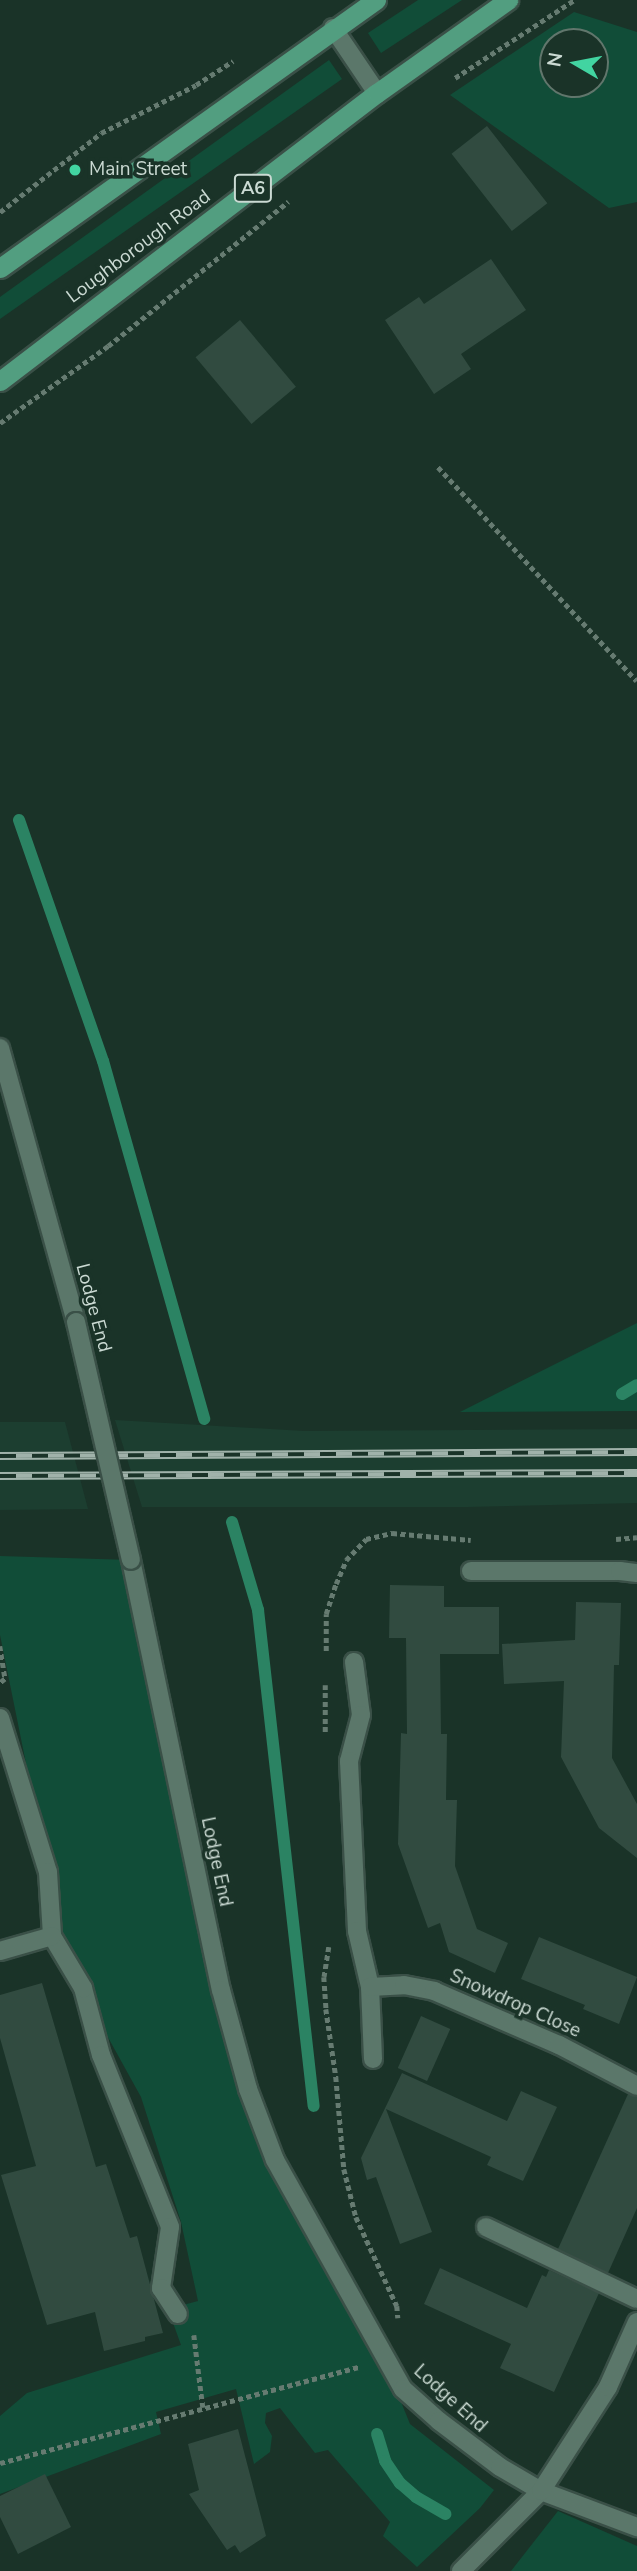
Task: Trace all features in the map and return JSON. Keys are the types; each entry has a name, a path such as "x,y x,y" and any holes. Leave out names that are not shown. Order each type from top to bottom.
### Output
{"highway":[{"path":"0,268 333,28 376,0"},
{"name":"Loughborough Road","path":"0,381 377,93 508,0"}],"street":[{"path":"333,28 377,93"},
{"name":"Lodge End","path":"0,1048 76,1322 131,1560 221,1990 248,2089 275,2160 384,2360 403,2389 439,2421 500,2467 541,2491 637,2526"},
{"path":"471,1571 628,1572"},
{"path":"355,1662 361,1715 349,1761 357,1931 370,1987 373,2059"},
{"path":"0,1718 48,1872 52,1936 83,1988 102,2055 170,2227 161,2288 178,2314"},
{"path":"0,1951 52,1936"},
{"name":"Snowdrop Close","path":"370,1987 404,1984 434,1991 559,2045 637,2086"},
{"path":"486,2227 637,2299"},
{"path":"461,2571 541,2491 608,2388 637,2322"}],"path":[{"path":"451,81 574,0"},
{"path":"0,212 101,133 196,85 240,57"},
{"path":"0,423 108,346 299,194"},
{"path":"438,467 637,681"},
{"path":"0,1646 5,1679 0,1683"},
{"path":"0,2463 384,2360"}],"shaded area":[{"path":"418,0 462,0 381,53 368,33"},
{"path":"574,12 637,32 637,202 609,208 450,95 539,35 539,98 609,98 609,28 550,28"},
{"path":"329,60 342,79 0,319 0,297"},
{"path":"637,1323 637,1411 460,1412"},
{"path":"115,1420 304,1431 637,1429 637,1503 467,1507 142,1507"},
{"path":"0,1422 65,1422 88,1509 0,1510"},
{"path":"0,1556 131,1560 248,2089 384,2360 410,2424 494,2490 480,2508 417,2567 383,2536 390,2522 328,2450 315,2453 280,2408 266,2413 265,2423 272,2436 270,2452 254,2464 236,2389 156,2412 161,2434 0,2494 0,2416 27,2393 181,2345 168,2309 198,2301 181,2222 141,2097 52,1936 48,1872 0,1635"},
{"path":"558,2511 637,2546 637,2571 511,2571"}],"building":[{"path":"487,126 547,203 512,231 452,154"},
{"path":"491,259 526,310 461,354 471,369 434,394 385,320 419,297 424,304"},
{"path":"240,320 296,387 251,424 196,357"},
{"path":"390,1585 444,1586 444,1607 499,1607 499,1654 440,1654 441,1734 447,1734 446,1800 457,1800 455,1866 477,1929 508,1943 495,1973 449,1952 440,1923 428,1928 398,1844 401,1733 407,1734 406,1638 389,1638"},
{"path":"576,1602 621,1603 619,1665 614,1665 612,1758 637,1804 637,1858 599,1828 561,1757 564,1681 504,1684 502,1644 575,1640"},
{"path":"539,1937 637,1977 619,2024 583,2009 585,2005 521,1979"},
{"path":"42,1983 96,2167 106,2164 130,2238 137,2236 163,2333 145,2337 145,2341 104,2351 95,2312 47,2325 1,2175 36,2166 0,2038 0,1995"},
{"path":"421,2016 450,2029 427,2081 398,2068"},
{"path":"402,2073 507,2121 521,2091 557,2107 523,2181 487,2165 491,2157 386,2109 432,2232 400,2244 376,2177 367,2180 361,2158"},
{"path":"628,2094 637,2097 637,2208 608,2273 558,2249"},
{"path":"440,2268 527,2308 542,2275 546,2277 549,2270 599,2293 554,2392 500,2368 511,2344 424,2304"},
{"path":"238,2429 266,2536 240,2553 235,2545 227,2550 189,2494 199,2490 188,2444"},
{"path":"45,2474 71,2527 18,2554 0,2517 0,2496"}],"waterway":[{"path":"19,820 103,1061 204,1419"},
{"path":"622,1394 637,1385"},
{"path":"232,1522 258,1610 314,2106"},
{"path":"377,2434 385,2461 400,2483 416,2497 446,2514"}],"railway":[{"path":"0,1456 637,1452"},
{"path":"0,1476 637,1473"}],"place":[{"name":"Main Street","path":"75,170"}]}
